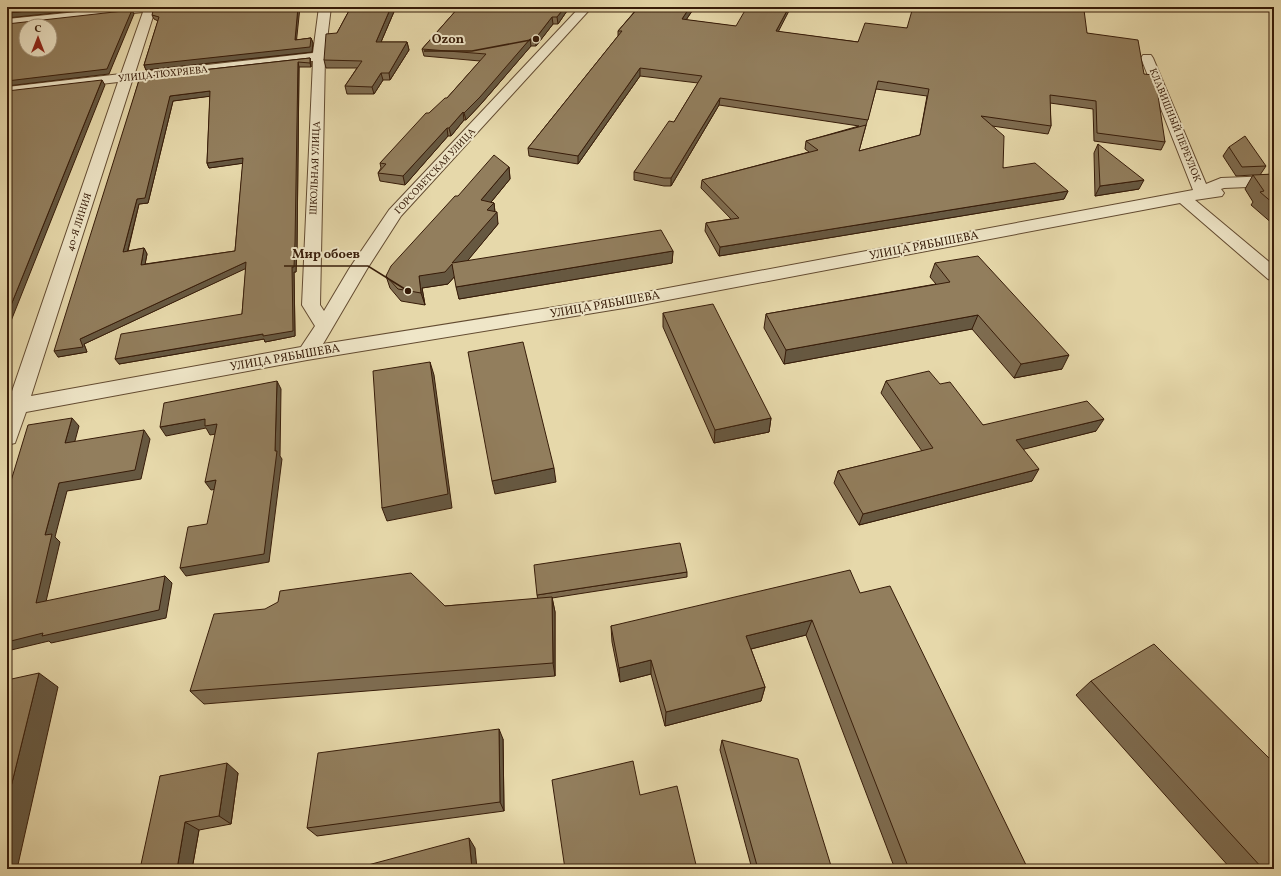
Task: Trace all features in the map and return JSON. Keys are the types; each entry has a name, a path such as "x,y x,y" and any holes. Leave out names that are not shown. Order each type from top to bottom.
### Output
{"street":[{"name":"ШКОЛЬНАЯ УЛИЦА","path":"325,7 319,56 311,305 325,326"},
{"name":"ГОРСОВЕТСКАЯ УЛИЦА","path":"307,353 325,326 358,269 395,213 586,7"},
{"path":"7,23 150,8"},
{"name":"40-Я ЛИНИЯ","path":"7,437 13,407 150,8"},
{"name":"УЛИЦА ТЮХРЯЕВА","path":"7,91 319,56"},
{"name":"КЛАВИШНЫЙ ПЕРЕУЛОК","path":"1148,58 1202,193"},
{"name":"УЛИЦА РЯБЫШЕВА","path":"13,407 307,353 636,300 1183,198 1202,193 1221,183 1274,181"},
{"name":"УЛИЦА РЯБЫШЕВА","path":"1202,193 1274,191"},
{"name":"КЛАВИШНЫЙ ПЕРЕУЛОК","path":"1183,198 1274,275"}],"building":[{"path":"7,7 66,7 7,13"},
{"path":"154,7 298,7 295,40 311,38 310,47 144,65 159,17 152,15"},
{"path":"351,7 391,7 376,42 407,42 389,73 381,73 372,87 345,86 362,61 324,60 326,34 337,33"},
{"path":"459,7 565,7 557,17 552,17 535,39 530,39 480,97 464,113 463,112 449,128 447,128 403,176 378,173 386,164 380,163 426,113 429,113 445,98 447,98 486,54 422,49"},
{"path":"639,7 690,7 682,19 736,26 747,7 789,7 776,31 858,42 865,23 907,28 913,7 1057,7 1084,10 1087,33 1138,40 1144,74 1153,75 1156,82 1165,142 1097,133 1096,101 1050,95 1051,126 981,116 1004,136 1003,168 1035,163 1068,191 720,247 706,223 739,218 702,180 818,150 806,141 866,125 859,151 920,135 929,89 878,81 868,120 720,98 671,178 664,178 634,172 669,121 674,122 702,76 640,68 578,156 528,148 622,31 618,31"},
{"path":"132,10 107,69 7,81 7,24 18,23 18,58 58,58 58,18"},
{"path":"310,58 310,63 298,62 295,242 294,267 292,267 293,331 263,336 263,334 115,359 121,334 242,314 246,262 80,339 83,347 54,351 140,77","holes":["210,91 207,163 243,158 235,251 141,265 144,248 123,252 137,199 145,198 170,96"]},
{"path":"102,80 7,315 7,91"},
{"path":"1245,136 1266,166 1242,167 1229,147"},
{"path":"1098,144 1144,180 1100,186"},
{"path":"494,155 509,167 481,200 494,203 487,210 497,212 452,263 661,230 673,251 456,287 452,264 445,272 419,276 421,293 398,289 386,276 391,266 455,196 458,196"},
{"path":"1274,174 1274,204 1260,192 1264,191 1253,175"},
{"path":"978,256 1069,355 1021,364 978,315 786,350 766,314 950,282 935,263"},
{"path":"713,304 771,418 715,430 663,313"},
{"path":"523,342 554,468 492,481 468,352"},
{"path":"430,362 448,494 382,508 373,371"},
{"path":"929,371 940,384 950,382 983,425 1087,401 1104,419 1016,440 1039,469 863,514 838,471 933,448 886,381"},
{"path":"277,381 275,451 277,451 264,554 180,568 188,527 207,524 216,480 205,482 217,424 205,426 205,419 160,427 164,403"},
{"path":"72,418 65,443 144,430 135,470 59,483 45,535 52,534 36,603 165,576 159,610 42,636 43,633 7,642 7,494 28,425"},
{"path":"680,543 687,572 537,595 534,565"},
{"path":"850,570 860,593 890,586 1028,869 909,869 812,620 746,636 765,687 666,712 651,660 619,668 611,626"},
{"path":"411,573 445,606 552,597 553,663 190,691 214,614 265,609 278,602 280,591"},
{"path":"1154,644 1274,763 1274,869 1263,869 1091,681"},
{"path":"39,673 7,803 7,680"},
{"path":"499,729 500,802 307,828 318,753"},
{"path":"722,740 798,759 832,869 758,869"},
{"path":"633,761 640,795 677,786 697,869 565,869 552,780"},
{"path":"227,763 219,816 185,822 177,869 140,869 160,776"},
{"path":"469,838 472,869 353,869"}],"place":[{"name":"Ozon","path":"536,39"},
{"name":"Мир обоев","path":"408,291"}]}
